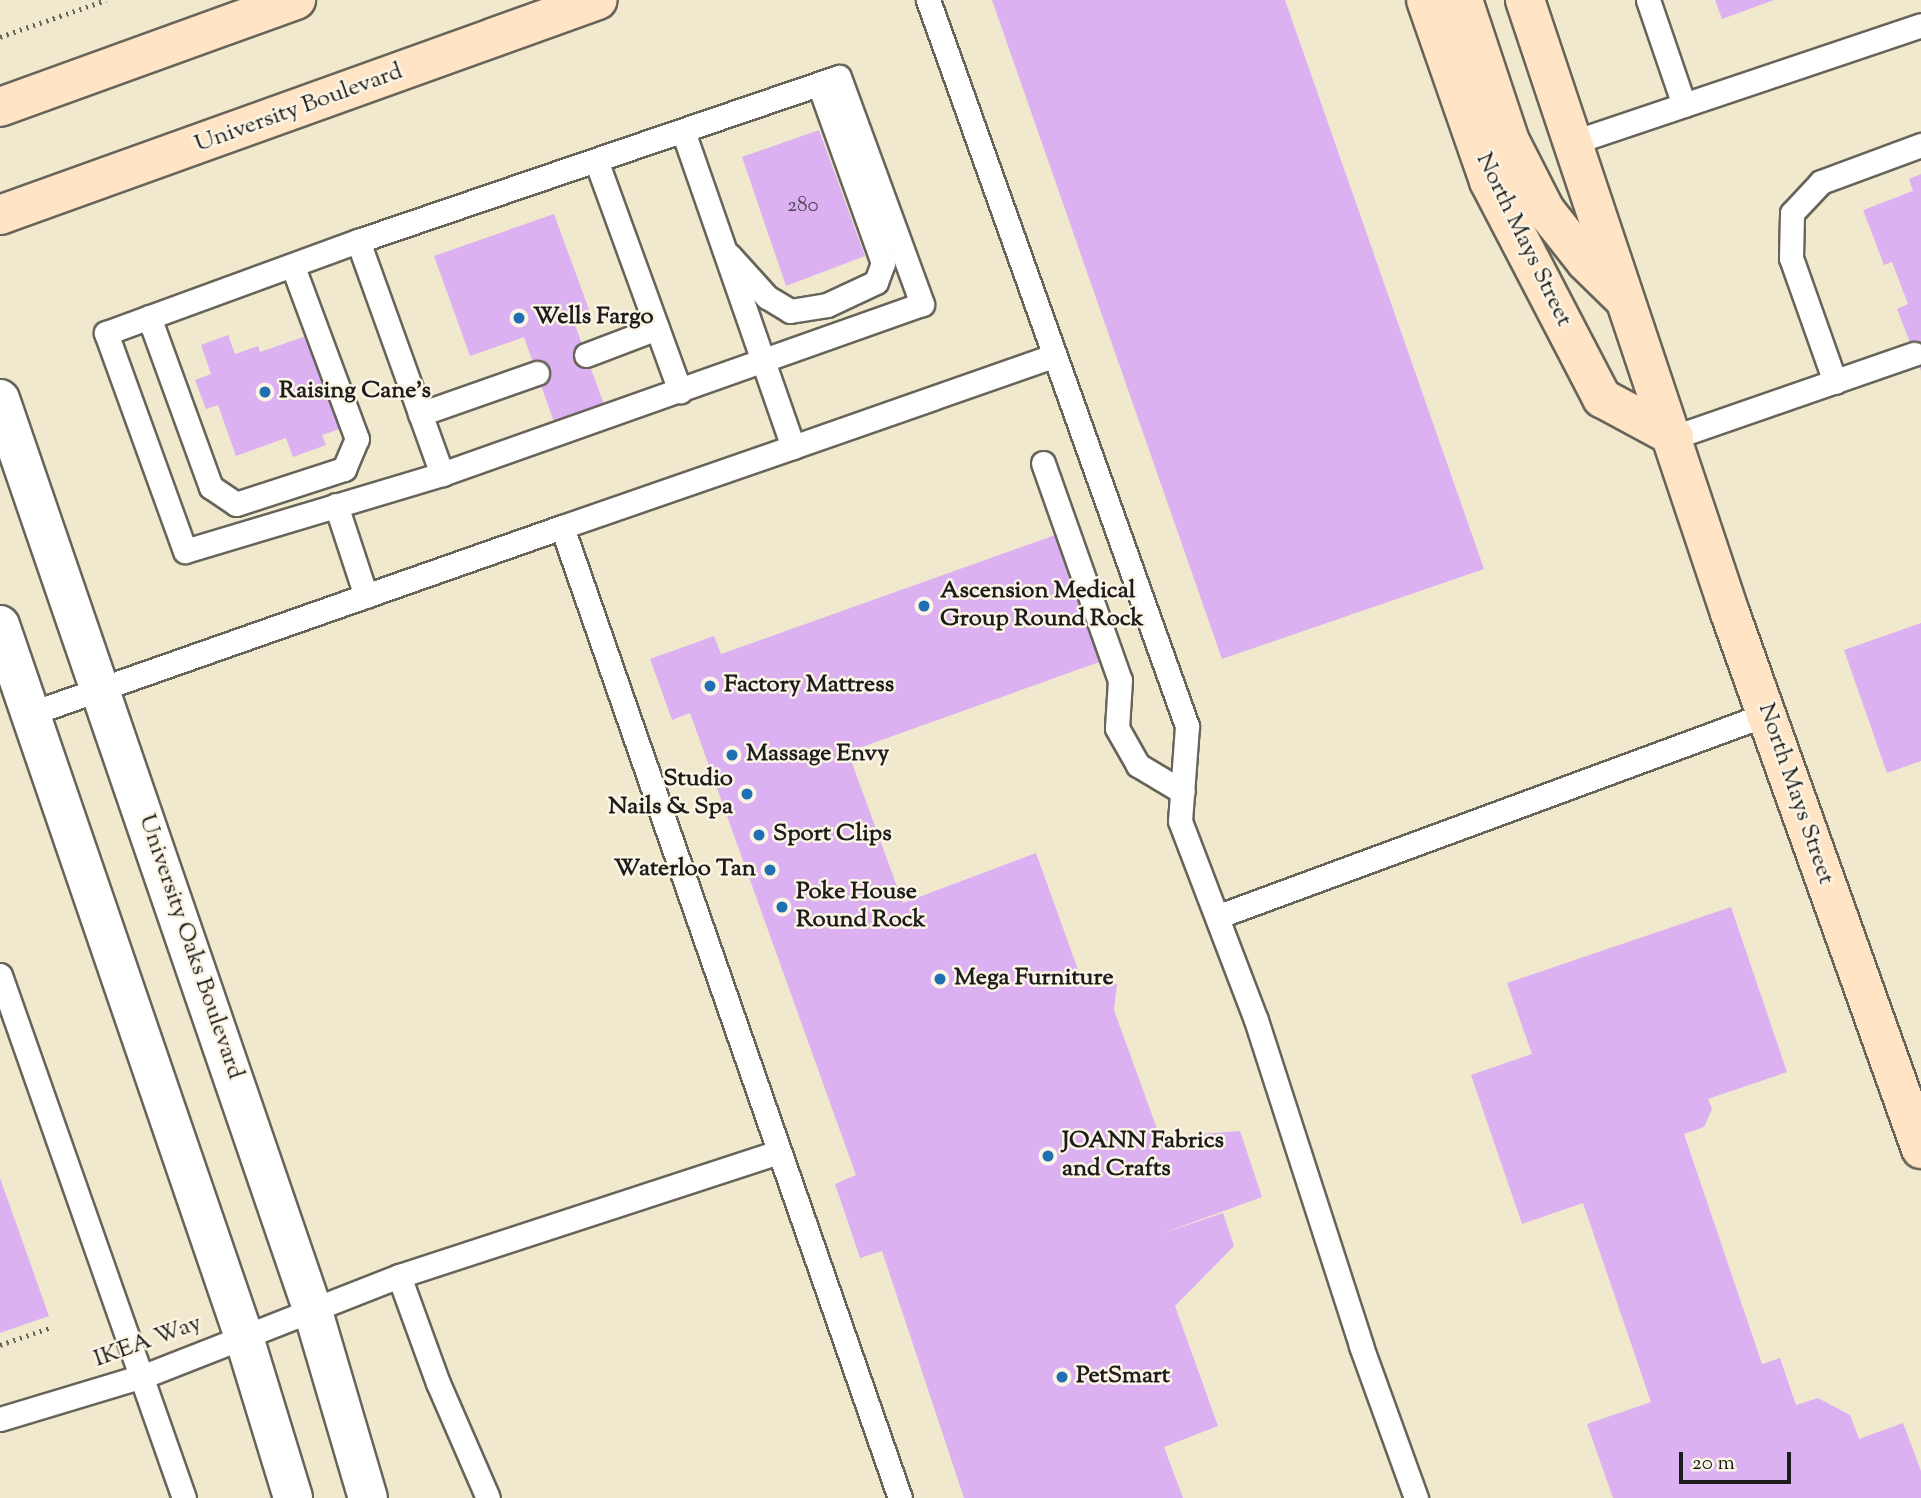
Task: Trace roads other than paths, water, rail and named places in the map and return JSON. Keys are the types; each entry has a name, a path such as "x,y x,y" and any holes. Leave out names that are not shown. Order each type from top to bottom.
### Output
{"main road":[{"path":"0,107 296,0"},
{"name":"University Boulevard","path":"0,215 597,0"},
{"name":"North Mays Street","path":"1426,0 1489,181 1601,398 1674,437"},
{"name":"North Mays Street","path":"1463,0 1510,141 1545,210 1587,262 1628,303"},
{"name":"North Mays Street","path":"1525,0 1767,714 1921,1149"}],"street":[{"name":"University Oaks Boulevard","path":"0,399 102,688 313,1308 368,1498"},
{"path":"0,625 243,1334 293,1498"}],"lane":[{"path":"928,0 1187,726 1180,821 1219,916 1416,1498"},
{"path":"1648,0 1684,105"},
{"path":"1574,142 1921,25"},
{"path":"839,77 922,304 761,364 442,474 185,551 106,333 293,267 358,241 683,132 839,77"},
{"path":"722,247 767,297 790,311 827,305 876,282 883,262 820,84"},
{"path":"683,132 761,364 793,447"},
{"path":"1835,382 1791,258 1792,213 1821,182 1921,145"},
{"path":"597,163 680,391"},
{"path":"358,241 442,474"},
{"path":"149,317 211,487 236,504 344,469 357,439 293,267"},
{"path":"586,355 657,328"},
{"path":"1674,437 1914,354"},
{"path":"32,713 1053,356"},
{"path":"420,414 537,373"},
{"path":"1044,463 1120,680 1116,728 1138,765 1183,792"},
{"path":"336,505 366,596"},
{"path":"562,527 900,1498"},
{"path":"1219,916 1767,714"},
{"path":"0,975 184,1498"},
{"name":"IKEA Way","path":"0,1419 143,1376 243,1334 400,1276 778,1152"},
{"path":"400,1276 438,1383 488,1498"}],"place":[{"name":"Wells Fargo","path":"519,318"},
{"name":"Raising Cane's","path":"265,392"},
{"name":"Ascension Medical Group Round Rock","path":"924,606"},
{"name":"Factory Mattress","path":"710,686"},
{"name":"Massage Envy","path":"732,755"},
{"name":"Studio Nails & Spa","path":"747,794"},
{"name":"Sport Clips","path":"759,835"},
{"name":"Waterloo Tan","path":"770,870"},
{"name":"Poke House Round Rock","path":"782,907"},
{"name":"Mega Furniture","path":"940,979"},
{"name":"JOANN Fabrics and Crafts","path":"1048,1156"},
{"name":"PetSmart","path":"1062,1377"}]}
